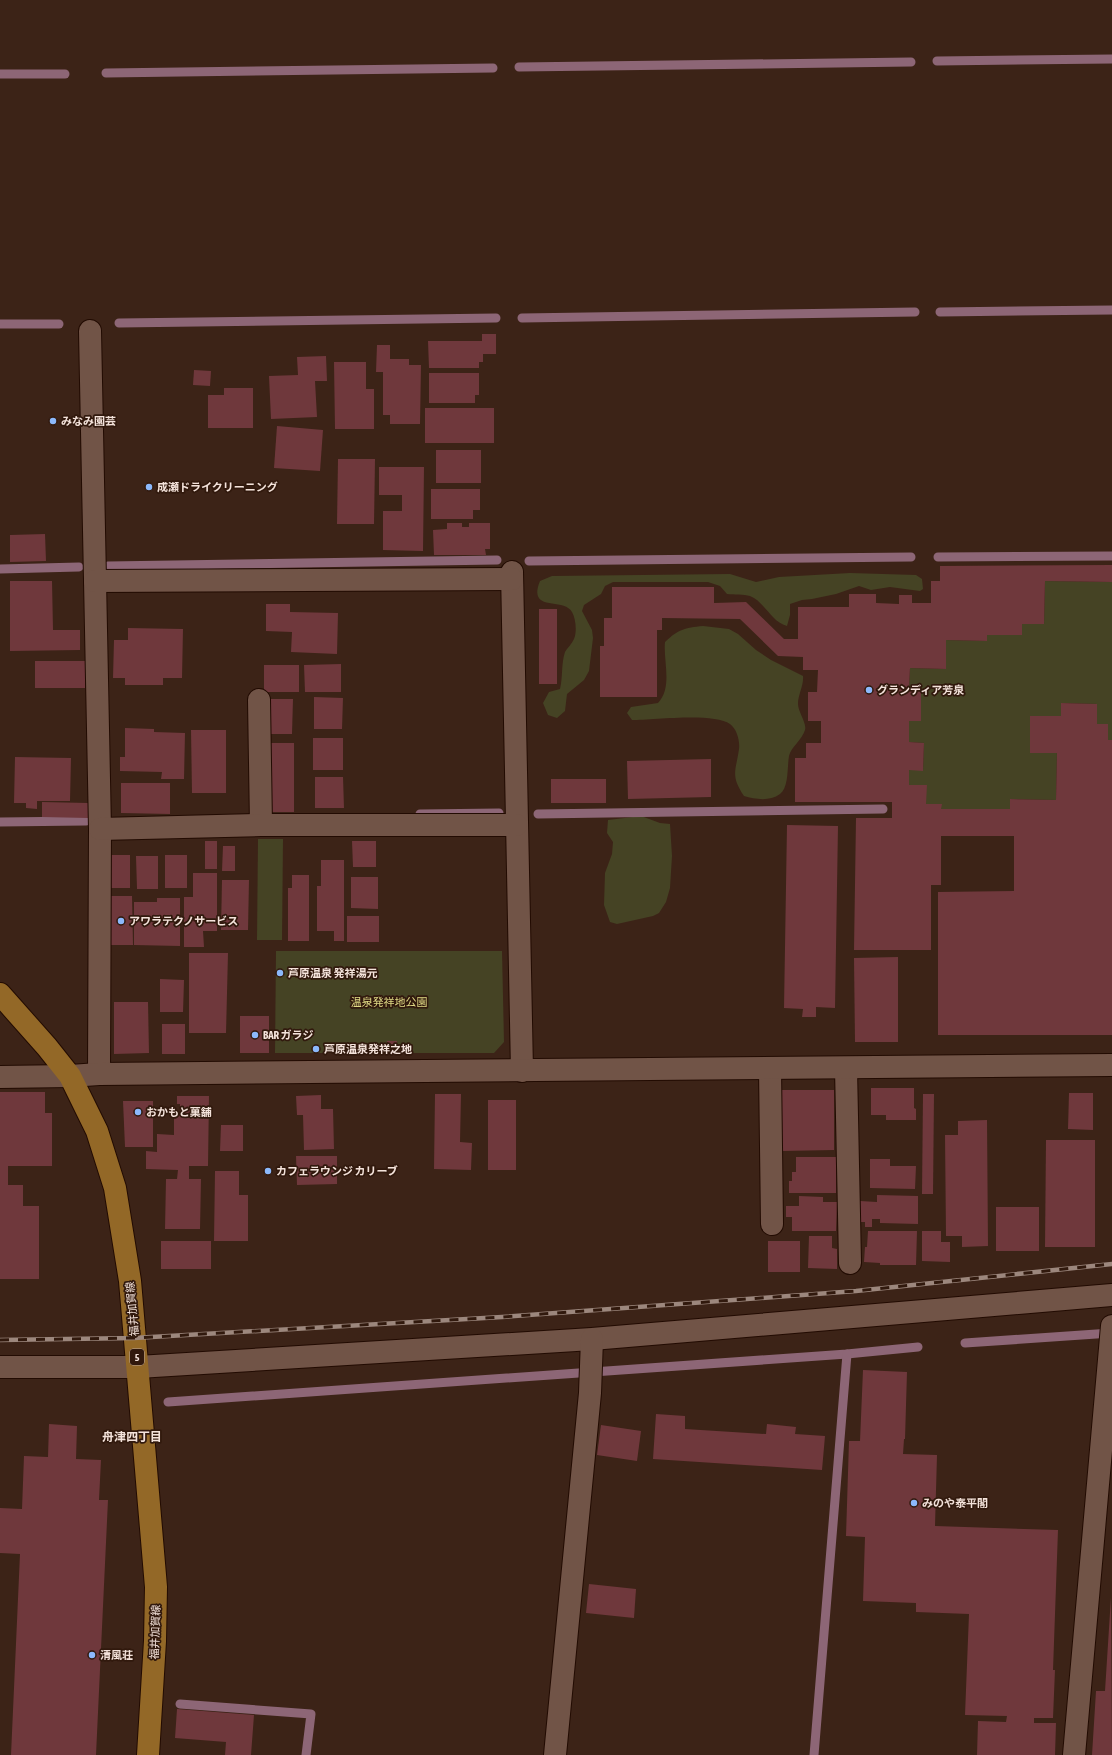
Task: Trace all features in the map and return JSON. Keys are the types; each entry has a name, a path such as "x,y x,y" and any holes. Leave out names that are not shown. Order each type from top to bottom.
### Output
{"main road":[{"name":"福井加賀線","path":"0,994 47,1047 70,1076 97,1131 115,1188 130,1281 156,1587 155,1641 148,1755"}],"street":[{"path":"90,331 100,829 99,1074"},
{"path":"95,582 512,575 522,1071"},
{"path":"259,700 261,825"},
{"path":"100,829 261,825 516,825"},
{"path":"0,1077 99,1074 1112,1065"},
{"path":"846,1068 850,1264"},
{"path":"770,1069 772,1224"},
{"path":"0,1367 138,1367 592,1339 1112,1295"},
{"path":"1074,1755 1112,1326"},
{"path":"555,1755 590,1393 592,1339"}],"green space":[{"path":"850,573 916,575 922,579 923,589 920,591 890,587 871,590 859,586 836,594 802,600 790,604 790,615 787,626 781,624 760,603 750,596 727,594 720,586 708,582 613,582 605,586 601,594 584,605 582,611 592,630 593,638 589,671 584,680 567,694 565,711 557,718 548,715 543,703 549,692 560,689 565,652 574,639 576,626 572,612 568,608 562,605 542,601 538,597 537,591 540,581 552,576 730,574 756,582 779,577"},
{"path":"1045,581 1112,582 1112,740 1108,740 1108,724 1097,724 1097,704 1062,703 1061,716 1030,716 1030,752 1057,753 1056,800 1010,799 1010,809 941,809 941,804 926,804 926,785 909,785 909,770 923,770 924,743 909,742 909,721 921,721 921,688 909,688 910,668 946,669 946,640 986,641 987,635 1022,635 1022,624 1044,624"},
{"path":"703,626 729,629 738,634 756,650 771,660 803,676 803,683 798,704 805,724 805,730 802,737 790,753 785,787 776,797 762,799 744,796 735,778 739,742 736,732 730,724 722,720 697,717 632,720 627,713 631,707 658,703 663,697 666,682 665,642 674,634 682,630"},
{"path":"641,816 660,823 670,824 672,856 670,888 666,902 659,913 653,916 617,924 610,922 604,905 605,873 612,854 613,842 607,833 608,820"},
{"path":"258,839 283,839 282,940 257,940"},
{"name":"温泉発祥地公園","path":"276,951 502,951 504,1042 494,1053 275,1053"}],"building":[{"path":"482,334 496,334 496,354 483,354 483,362 479,362 479,368 429,368 428,341 482,341"},
{"path":"377,345 390,345 390,359 409,359 409,365 421,365 420,424 390,424 390,415 383,415 383,372 376,372"},
{"path":"326,356 327,381 315,381 317,417 271,419 269,376 298,375 297,357"},
{"path":"334,362 366,362 366,389 374,389 374,429 335,429"},
{"path":"194,370 211,371 210,386 193,385"},
{"path":"429,373 479,373 479,395 475,395 475,403 429,403"},
{"path":"224,388 253,388 253,428 208,428 208,395 224,395"},
{"path":"425,408 494,408 494,443 425,443"},
{"path":"277,426 323,430 320,471 274,468"},
{"path":"436,450 481,450 481,483 436,483"},
{"path":"338,459 375,459 374,524 337,524"},
{"path":"379,467 424,467 423,551 383,550 383,511 402,511 402,495 379,495"},
{"path":"431,489 480,489 480,510 473,510 473,519 431,519"},
{"path":"447,523 462,523 462,527 469,527 469,523 490,523 490,549 485,549 486,555 434,555 433,530 447,529"},
{"path":"45,534 46,561 10,562 10,535"},
{"path":"1112,565 1112,582 1045,581 1044,624 1022,624 1022,635 987,635 987,641 946,640 946,669 910,668 909,688 921,688 921,721 909,721 909,742 924,743 923,771 909,770 909,785 927,785 926,804 942,804 941,809 1010,809 1010,799 1056,800 1057,753 1030,753 1030,716 1061,716 1061,703 1097,704 1097,724 1108,724 1108,740 1112,740 1112,1035 938,1035 938,892 1014,891 1014,836 941,836 941,885 931,885 931,950 854,950 856,818 892,818 892,802 795,802 795,758 806,758 806,743 821,743 821,721 808,721 808,692 817,692 818,670 803,670 803,657 778,656 740,619 662,618 662,630 657,630 657,697 600,697 600,646 604,646 604,618 612,618 612,587 714,587 714,603 746,602 784,639 798,639 798,607 849,607 849,594 876,594 876,603 899,604 899,595 912,595 912,603 931,603 931,581 940,581 940,566"},
{"path":"10,581 52,581 53,630 80,630 80,650 10,651"},
{"path":"266,604 290,604 290,612 338,613 337,654 291,652 292,632 266,631"},
{"path":"539,609 557,609 557,684 539,684"},
{"path":"128,628 183,629 182,678 163,678 163,685 125,685 125,678 113,678 114,640 128,640"},
{"path":"35,661 85,661 85,688 35,688"},
{"path":"341,664 341,692 305,692 304,665"},
{"path":"264,665 299,665 299,692 264,692"},
{"path":"314,697 343,698 342,729 314,729"},
{"path":"266,699 293,699 292,734 266,734"},
{"path":"125,728 154,729 154,732 185,733 184,779 161,779 162,772 120,771 120,757 125,757"},
{"path":"191,730 226,730 226,793 192,793"},
{"path":"313,738 343,738 343,770 313,770"},
{"path":"266,743 294,743 294,812 267,812"},
{"path":"15,757 71,758 70,801 37,801 37,809 26,808 26,803 14,803"},
{"path":"711,759 711,797 628,799 627,761"},
{"path":"315,777 343,777 344,808 315,808"},
{"path":"551,779 606,779 606,803 551,803"},
{"path":"121,783 170,783 170,814 121,813"},
{"path":"42,802 88,803 88,818 42,817"},
{"path":"787,825 838,826 835,1008 816,1007 816,1017 802,1017 803,1009 784,1008"},
{"path":"205,841 217,841 217,869 205,869"},
{"path":"352,841 376,841 376,867 353,867"},
{"path":"223,846 235,846 235,871 222,871"},
{"path":"108,855 130,855 130,888 108,888"},
{"path":"165,855 187,855 187,888 165,888"},
{"path":"136,856 158,856 158,889 137,889"},
{"path":"321,860 344,860 344,941 334,941 334,931 317,931 317,886 321,886"},
{"path":"193,873 217,873 217,931 203,931 204,947 184,947 184,897 193,897"},
{"path":"292,875 309,875 309,941 288,941 288,888 292,888"},
{"path":"351,877 378,877 378,909 351,908"},
{"path":"222,880 249,880 248,930 221,930"},
{"name":"アワラテクノサービス","path":"110,896 132,896 133,945 110,945"},
{"path":"157,898 180,898 180,946 134,945 134,902 157,902"},
{"path":"347,916 379,916 379,942 347,942"},
{"path":"189,953 228,953 226,1033 189,1033"},
{"path":"898,957 898,1042 855,1042 854,958"},
{"path":"160,979 184,980 183,1012 160,1012"},
{"path":"114,1002 148,1002 149,1053 114,1054"},
{"name":"BAR ガラジ","path":"240,1016 269,1016 269,1053 240,1053"},
{"path":"162,1024 185,1024 185,1054 162,1054"},
{"path":"387,1041 397,1041 397,1049 387,1048"},
{"path":"871,1088 914,1088 914,1108 916,1109 916,1120 886,1120 886,1115 871,1115"},
{"path":"781,1090 834,1090 834,1150 781,1151"},
{"path":"0,1092 45,1092 45,1113 52,1113 52,1166 8,1166 8,1185 23,1185 23,1206 39,1206 39,1279 0,1279"},
{"path":"1069,1093 1093,1093 1093,1130 1068,1129"},
{"path":"435,1094 461,1094 460,1142 472,1143 471,1170 434,1169"},
{"path":"923,1094 934,1094 933,1194 922,1194"},
{"path":"321,1095 321,1109 333,1109 334,1149 304,1150 303,1115 297,1115 296,1096"},
{"path":"177,1096 209,1096 208,1166 189,1166 189,1179 201,1179 200,1229 165,1229 166,1179 177,1179 178,1170 146,1169 146,1151 157,1152 157,1134 174,1135 174,1115 180,1115 180,1104 177,1104"},
{"path":"488,1100 516,1100 516,1170 488,1170"},
{"path":"123,1101 153,1101 153,1147 125,1147"},
{"path":"987,1120 988,1246 962,1247 962,1236 946,1236 945,1135 958,1135 958,1121"},
{"path":"221,1125 243,1125 243,1151 220,1151"},
{"path":"1046,1140 1095,1140 1095,1247 1045,1247"},
{"path":"296,1156 337,1156 337,1184 297,1185"},
{"path":"796,1157 836,1157 836,1193 789,1193 789,1181 792,1181 792,1172 796,1172"},
{"path":"870,1159 890,1159 890,1166 916,1166 915,1189 870,1188"},
{"path":"215,1171 239,1171 239,1195 248,1195 248,1241 214,1241"},
{"path":"877,1195 918,1196 918,1224 880,1223 880,1219 872,1219 872,1227 865,1227 865,1222 860,1222 860,1201 877,1202"},
{"path":"799,1196 823,1197 823,1202 837,1202 836,1231 792,1231 792,1217 786,1217 786,1206 799,1206"},
{"path":"996,1207 1039,1207 1039,1251 996,1251"},
{"path":"868,1231 917,1231 916,1265 880,1265 880,1263 864,1262"},
{"path":"922,1231 941,1231 941,1242 950,1242 950,1262 922,1261"},
{"path":"809,1236 832,1236 832,1248 837,1249 837,1269 808,1268"},
{"path":"161,1241 211,1241 211,1269 161,1269"},
{"path":"768,1241 800,1241 800,1272 768,1272"},
{"path":"863,1370 907,1372 905,1439 903,1454 937,1455 935,1526 1058,1530 1053,1670 1055,1670 1053,1718 1034,1718 1034,1723 1056,1723 1055,1755 977,1755 978,1721 1006,1722 1007,1716 965,1715 969,1614 916,1612 916,1603 863,1601 865,1537 846,1536 849,1441 860,1441"},
{"path":"656,1414 685,1416 685,1429 766,1434 767,1424 796,1427 795,1434 825,1436 822,1470 653,1459"},
{"path":"49,1424 77,1426 76,1459 101,1460 99,1500 108,1500 96,1755 11,1755 20,1554 0,1553 0,1508 22,1509 24,1456 48,1457"},
{"path":"601,1425 641,1431 637,1461 597,1455"},
{"path":"589,1584 636,1589 634,1618 586,1613"},
{"path":"1111,1597 1112,1755 1092,1755 1096,1691 1105,1691"},
{"path":"177,1709 254,1715 251,1755 225,1755 226,1742 175,1738"}],"waterway":[{"path":"937,61 1112,59"},
{"path":"519,67 911,62"},
{"path":"106,73 493,68"},
{"path":"0,74 65,74"},
{"path":"940,312 1112,310"},
{"path":"522,318 915,312"},
{"path":"119,323 496,318"},
{"path":"0,324 59,324"},
{"path":"938,557 1112,556"},
{"path":"529,561 911,557"},
{"path":"108,566 497,560"},
{"path":"0,569 79,567"},
{"path":"538,814 883,809"},
{"path":"420,814 499,813"},
{"path":"0,822 86,821"},
{"path":"965,1343 1111,1333"},
{"path":"168,1402 847,1354 918,1347"},
{"path":"814,1755 847,1354"},
{"path":"180,1704 311,1714 306,1755"}],"railway":[{"path":"0,1340 134,1338 502,1317 856,1291 1112,1264"}],"place":[{"name":"みなみ園芸","path":"53,421"},
{"name":"成瀬ドライクリーニング","path":"149,487"},
{"name":"グランディア芳泉","path":"869,690"},
{"name":"アワラテクノサービス","path":"121,921"},
{"name":"芦原温泉 発祥湯元","path":"280,973"},
{"name":"BAR ガラジ","path":"255,1035"},
{"name":"芦原温泉発祥之地","path":"316,1049"},
{"name":"おかもと菓舗","path":"138,1112"},
{"name":"カフェラウンジ カリーブ","path":"268,1171"},
{"name":"みのや泰平閣","path":"914,1503"},
{"name":"清風荘","path":"92,1655"}],"district":[{"name":"舟津四丁目","path":"132,1437"}]}
